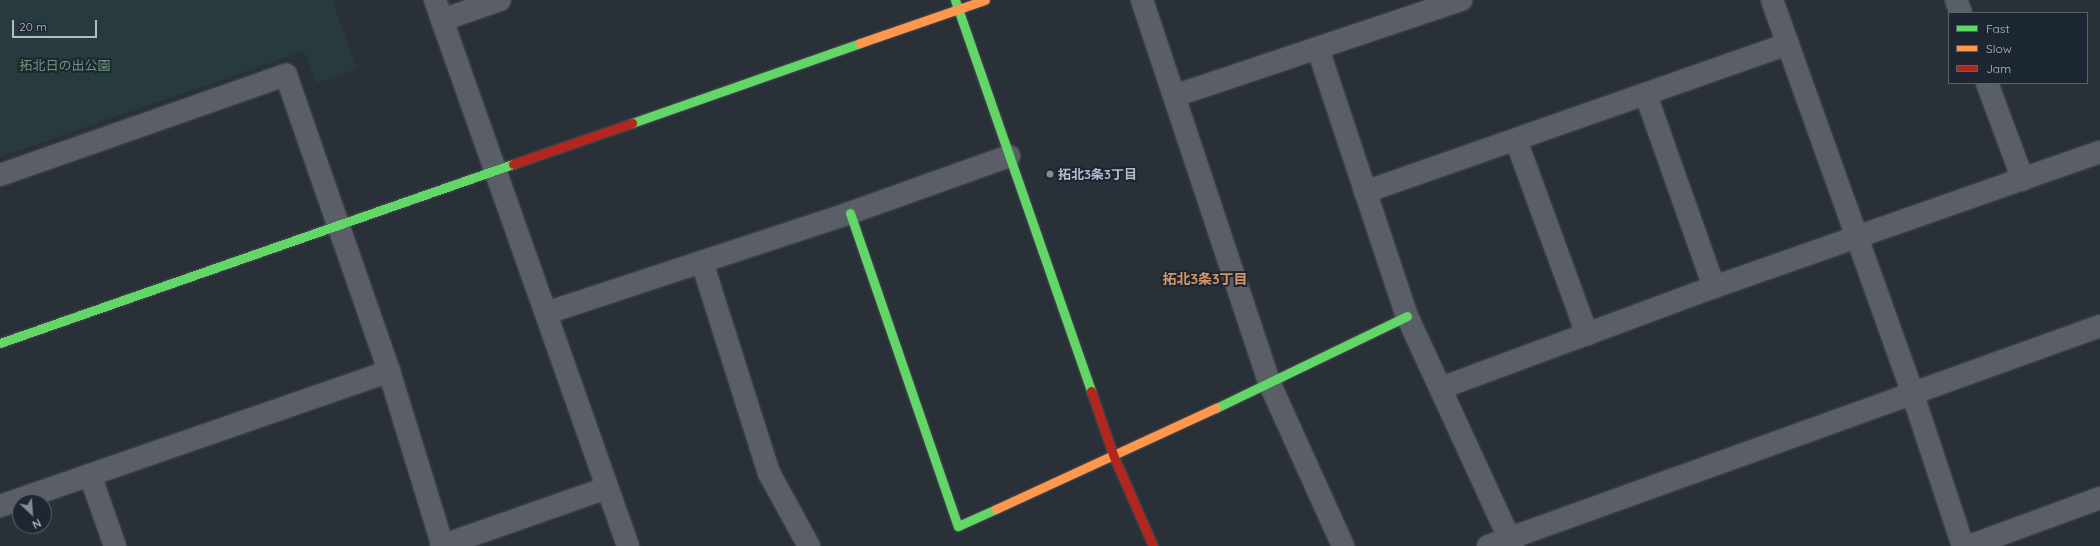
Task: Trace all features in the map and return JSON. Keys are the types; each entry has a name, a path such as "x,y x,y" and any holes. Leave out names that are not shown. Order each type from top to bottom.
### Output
{"street":[{"path":"435,0 628,546"},
{"path":"442,20 500,0"},
{"path":"955,0 1008,156 1114,457 1153,546"},
{"path":"0,343 340,223 985,0"},
{"path":"1142,0 1269,382 1343,546"},
{"path":"1174,96 1461,0"},
{"path":"1772,0 1912,392 1963,546"},
{"path":"1956,0 1961,12"},
{"path":"1365,192 1646,95 1788,44"},
{"path":"1318,49 1407,316 1511,542"},
{"path":"0,175 286,75 340,223 389,371 442,546 608,488"},
{"path":"1987,84 2023,180"},
{"path":"1646,95 1714,288"},
{"path":"1516,140 1587,334"},
{"path":"1441,388 1856,236 2023,180 2100,152"},
{"path":"546,313 850,213 1008,156"},
{"path":"850,213 958,526 1114,457 1407,316"},
{"path":"702,262 769,473 808,546"},
{"path":"1488,546 1511,542 1912,392 2100,326"},
{"path":"0,506 389,371"},
{"path":"90,474 115,546"},
{"path":"1969,546 2100,498"}],"green space":[{"name":"拓北日の出公園","path":"0,0 332,0 357,69 316,83 304,51 0,157"}],"traffic: fast":[{"path":"955,0 1091,391"},
{"path":"632,123 860,43"},
{"path":"0,343 513,164"},
{"path":"850,213 958,526 996,509"},
{"path":"1216,408 1407,316"}],"traffic: slow":[{"path":"860,43 985,0"},
{"path":"996,509 1216,408"}],"traffic: jam":[{"path":"513,164 632,123"},
{"path":"1091,391 1114,457 1153,546"}],"place":[{"name":"拓北3条3丁目","path":"1050,174"}],"district":[{"name":"拓北3条3丁目","path":"1205,279"}]}
